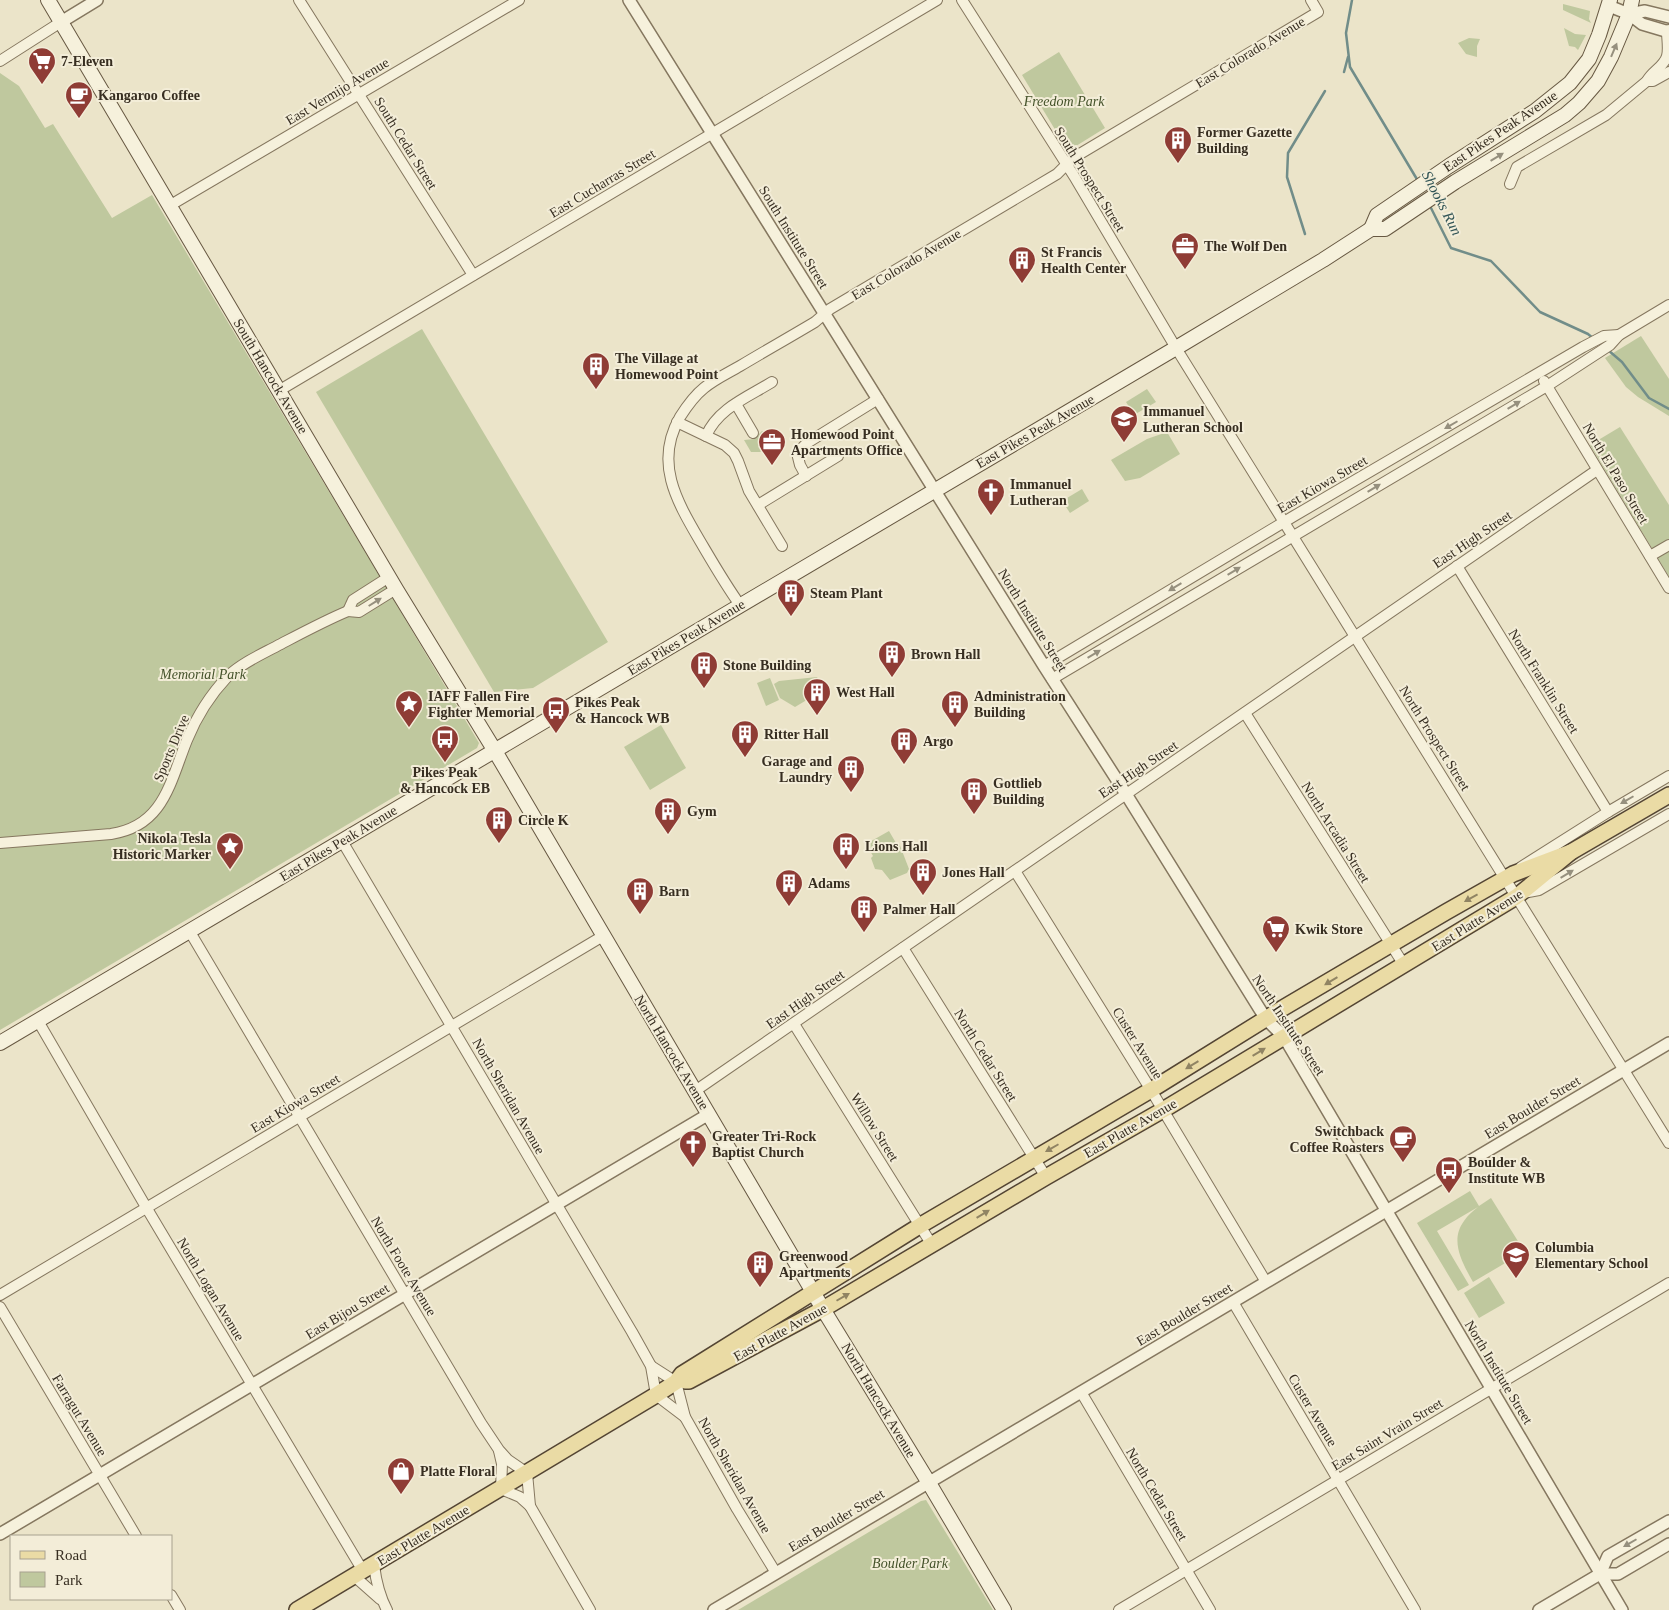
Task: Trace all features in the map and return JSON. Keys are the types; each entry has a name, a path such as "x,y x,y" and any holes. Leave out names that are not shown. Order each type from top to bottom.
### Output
{"main road":[{"name":"South Hancock Avenue","path":"48,0 393,583 495,751"},
{"path":"1629,14 1632,0"},
{"name":"East Pikes Peak Avenue","path":"1371,229 1377,215 1535,111 1570,83 1589,58 1610,3"},
{"name":"East Pikes Peak Avenue","path":"0,1043 1176,348 1371,229 1385,229 1455,182 1554,122 1579,103 1598,81 1611,57 1629,14"},
{"name":"North Hancock Avenue","path":"495,751 812,1291 929,1482 1004,1610"},
{"name":"East Platte Avenue","path":"298,1610 656,1395 676,1382 682,1374 920,1225 1151,1090 1266,1019 1509,877 1571,852 1669,794"},
{"name":"East Platte Avenue","path":"676,1382 689,1381 823,1309 1163,1110 1520,895 1571,852"}],"street":[{"path":"0,61 97,0"},
{"name":"South Cedar Street","path":"299,0 473,275"},
{"name":"East Vermijo Avenue","path":"169,206 519,0"},
{"name":"South Institute Street","path":"629,0 934,490"},
{"name":"East Cucharras Street","path":"280,390 937,0"},
{"name":"South Prospect Street","path":"962,0 1066,165 1176,348"},
{"name":"East Colorado Avenue","path":"740,605 686,516 673,488 668,466 670,442 678,422 690,401 706,386 815,322 830,308 1057,174 1073,158 1318,12 1311,0"},
{"name":"East Pikes Peak Avenue","path":"1610,3 1642,24 1668,31"},
{"name":"East Pikes Peak Avenue","path":"1629,14 1645,11 1669,17"},
{"path":"1510,184 1517,167 1606,115 1647,81 1662,65 1668,55 1668,31"},
{"path":"1647,81 1653,81 1669,72"},
{"name":"East Kiowa Street","path":"1052,679 1547,386 1610,345 1619,335 1669,305"},
{"name":"East Kiowa Street","path":"1044,666 1284,522 1583,347 1604,336 1619,335"},
{"name":"North Prospect Street","path":"1176,348 1509,877 1669,1143"},
{"name":"North El Paso Street","path":"1540,373 1669,588"},
{"path":"706,436 710,426 722,413 772,382"},
{"path":"806,476 800,465 797,453 807,443 878,400"},
{"path":"736,404 753,433"},
{"path":"678,422 725,445 734,453 749,491 782,546"},
{"path":"758,505 838,456"},
{"name":"East High Street","path":"695,1091 1597,470"},
{"name":"North Institute Street","path":"934,490 1266,1019 1284,1037 1622,1610"},
{"path":"1650,556 1669,545"},
{"name":"North Franklin Street","path":"1457,566 1608,812"},
{"name":"Sports Drive","path":"0,843 121,833 140,826 148,820 162,803 188,738 201,713 228,677 254,658 325,621 348,611 360,612 393,583"},
{"name":"North Arcadia Street","path":"1245,713 1404,965"},
{"path":"1509,877 1524,864 1669,776"},
{"path":"1520,895 1539,890 1669,814"},
{"name":"North Sheridan Avenue","path":"342,841 651,1366 656,1395 686,1417"},
{"name":"Custer Avenue","path":"1015,871 1151,1090 1266,1282"},
{"name":"North Foote Avenue","path":"190,932 481,1423 508,1460 528,1473"},
{"name":"East Kiowa Street","path":"0,1295 604,936"},
{"name":"North Cedar Street","path":"904,948 1046,1177"},
{"name":"North Logan Avenue","path":"38,1021 146,1208 364,1571 376,1582 381,1599 387,1610"},
{"name":"Willow Street","path":"794,1024 932,1245"},
{"name":"East Boulder Street","path":"714,1610 1669,1043"},
{"name":"East Bijou Street","path":"0,1534 709,1114"},
{"name":"East Saint Vrain Street","path":"1119,1610 1669,1283"},
{"name":"Custer Avenue","path":"1233,1302 1416,1610"},
{"name":"Farragut Avenue","path":"0,1307 135,1535"},
{"name":"North Sheridan Avenue","path":"651,1366 676,1382 686,1417 737,1509 776,1573"},
{"name":"North Cedar Street","path":"1080,1392 1210,1610"},
{"path":"499,1450 502,1464 501,1489 520,1497 530,1506 590,1610"},
{"path":"528,1473 530,1506"},
{"path":"1600,1574 1608,1556 1669,1521"},
{"path":"1539,1610 1600,1574 1618,1574 1669,1544"},
{"path":"364,1571 381,1599"},
{"path":"172,1597 180,1610"}],"green space":[{"path":"1563,4 1590,11 1589,19 1591,23 1563,10"},
{"path":"1564,28 1575,34 1586,35 1578,50 1575,47 1569,46"},
{"path":"1469,38 1480,39 1477,46 1477,57 1466,54 1458,43"},
{"name":"Freedom Park","path":"1059,52 1105,128 1068,151 1022,75"},
{"name":"Memorial Park","path":"0,73 19,86 45,128 53,124 112,218 152,195 479,743 477,748 0,1030"},
{"path":"422,329 608,642 533,688 494,692 316,392"},
{"path":"1641,336 1669,379 1669,416 1638,397 1626,387 1605,358"},
{"path":"1147,389 1156,402 1134,415 1126,402"},
{"path":"1620,427 1669,505 1669,577 1590,445"},
{"path":"762,431 768,431 773,440 772,445 760,452 751,452 744,440 754,439"},
{"path":"1167,432 1180,454 1140,478 1125,481 1111,460 1147,439"},
{"path":"1082,489 1089,501 1070,513 1062,501"},
{"path":"817,677 822,685 820,692 795,707 780,698 774,684 779,681"},
{"path":"770,678 779,700 766,706 757,683"},
{"path":"661,725 686,768 650,790 624,747"},
{"path":"889,831 896,843 899,843 909,869 907,873 890,880 882,870 875,869 871,858 873,856 866,844"},
{"path":"1470,1191 1479,1206 1491,1198 1521,1246 1519,1255 1473,1282 1459,1252 1458,1236 1464,1221 1478,1207 1437,1231 1469,1285 1458,1291 1417,1223"},
{"path":"1489,1277 1505,1303 1479,1318 1464,1293"},
{"name":"Boulder Park","path":"926,1500 993,1610 738,1610 921,1501"}],"waterway":[{"name":"Shooks Run","path":"1352,0 1346,33 1350,67 1418,181"},
{"name":"Shooks Run","path":"1344,72 1348,57"},
{"path":"1305,234 1287,177 1288,153 1325,91"},
{"name":"Shooks Run","path":"1429,204 1451,248 1491,261 1540,312 1588,334 1594,339"},
{"name":"Shooks Run","path":"1608,350 1622,362 1649,398 1669,409"}],"place":[{"name":"7-Eleven","path":"42,85"},
{"name":"Kangaroo Coffee","path":"79,119"},
{"name":"Former Gazette Building","path":"1178,164"},
{"name":"The Wolf Den","path":"1185,270"},
{"name":"St Francis Health Center","path":"1022,284"},
{"name":"The Village at Homewood Point","path":"596,390"},
{"name":"Immanuel Lutheran School","path":"1124,443"},
{"name":"Homewood Point Apartments Office","path":"772,466"},
{"name":"Immanuel Lutheran","path":"991,516"},
{"name":"Steam Plant","path":"791,617"},
{"name":"Brown Hall","path":"892,678"},
{"name":"Stone Building","path":"704,689"},
{"name":"West Hall","path":"817,716"},
{"name":"IAFF Fallen Fire Fighter Memorial","path":"409,728"},
{"name":"Administration Building","path":"955,728"},
{"name":"Pikes Peak & Hancock WB","path":"556,734"},
{"name":"Ritter Hall","path":"745,758"},
{"name":"Pikes Peak & Hancock EB","path":"445,763"},
{"name":"Argo","path":"904,765"},
{"name":"Garage and Laundry","path":"851,793"},
{"name":"Gottlieb Building","path":"974,815"},
{"name":"Gym","path":"668,835"},
{"name":"Circle K","path":"499,844"},
{"name":"Nikola Tesla Historic Marker","path":"230,870"},
{"name":"Lions Hall","path":"846,870"},
{"name":"Jones Hall","path":"923,896"},
{"name":"Adams","path":"789,907"},
{"name":"Barn","path":"640,915"},
{"name":"Palmer Hall","path":"864,933"},
{"name":"Kwik Store","path":"1276,953"},
{"name":"Switchback Coffee Roasters","path":"1403,1163"},
{"name":"Greater Tri-Rock Baptist Church","path":"693,1168"},
{"name":"Boulder & Institute WB","path":"1449,1194"},
{"name":"Columbia Elementary School","path":"1516,1279"},
{"name":"Greenwood Apartments","path":"760,1288"},
{"name":"Platte Floral","path":"401,1495"}]}
